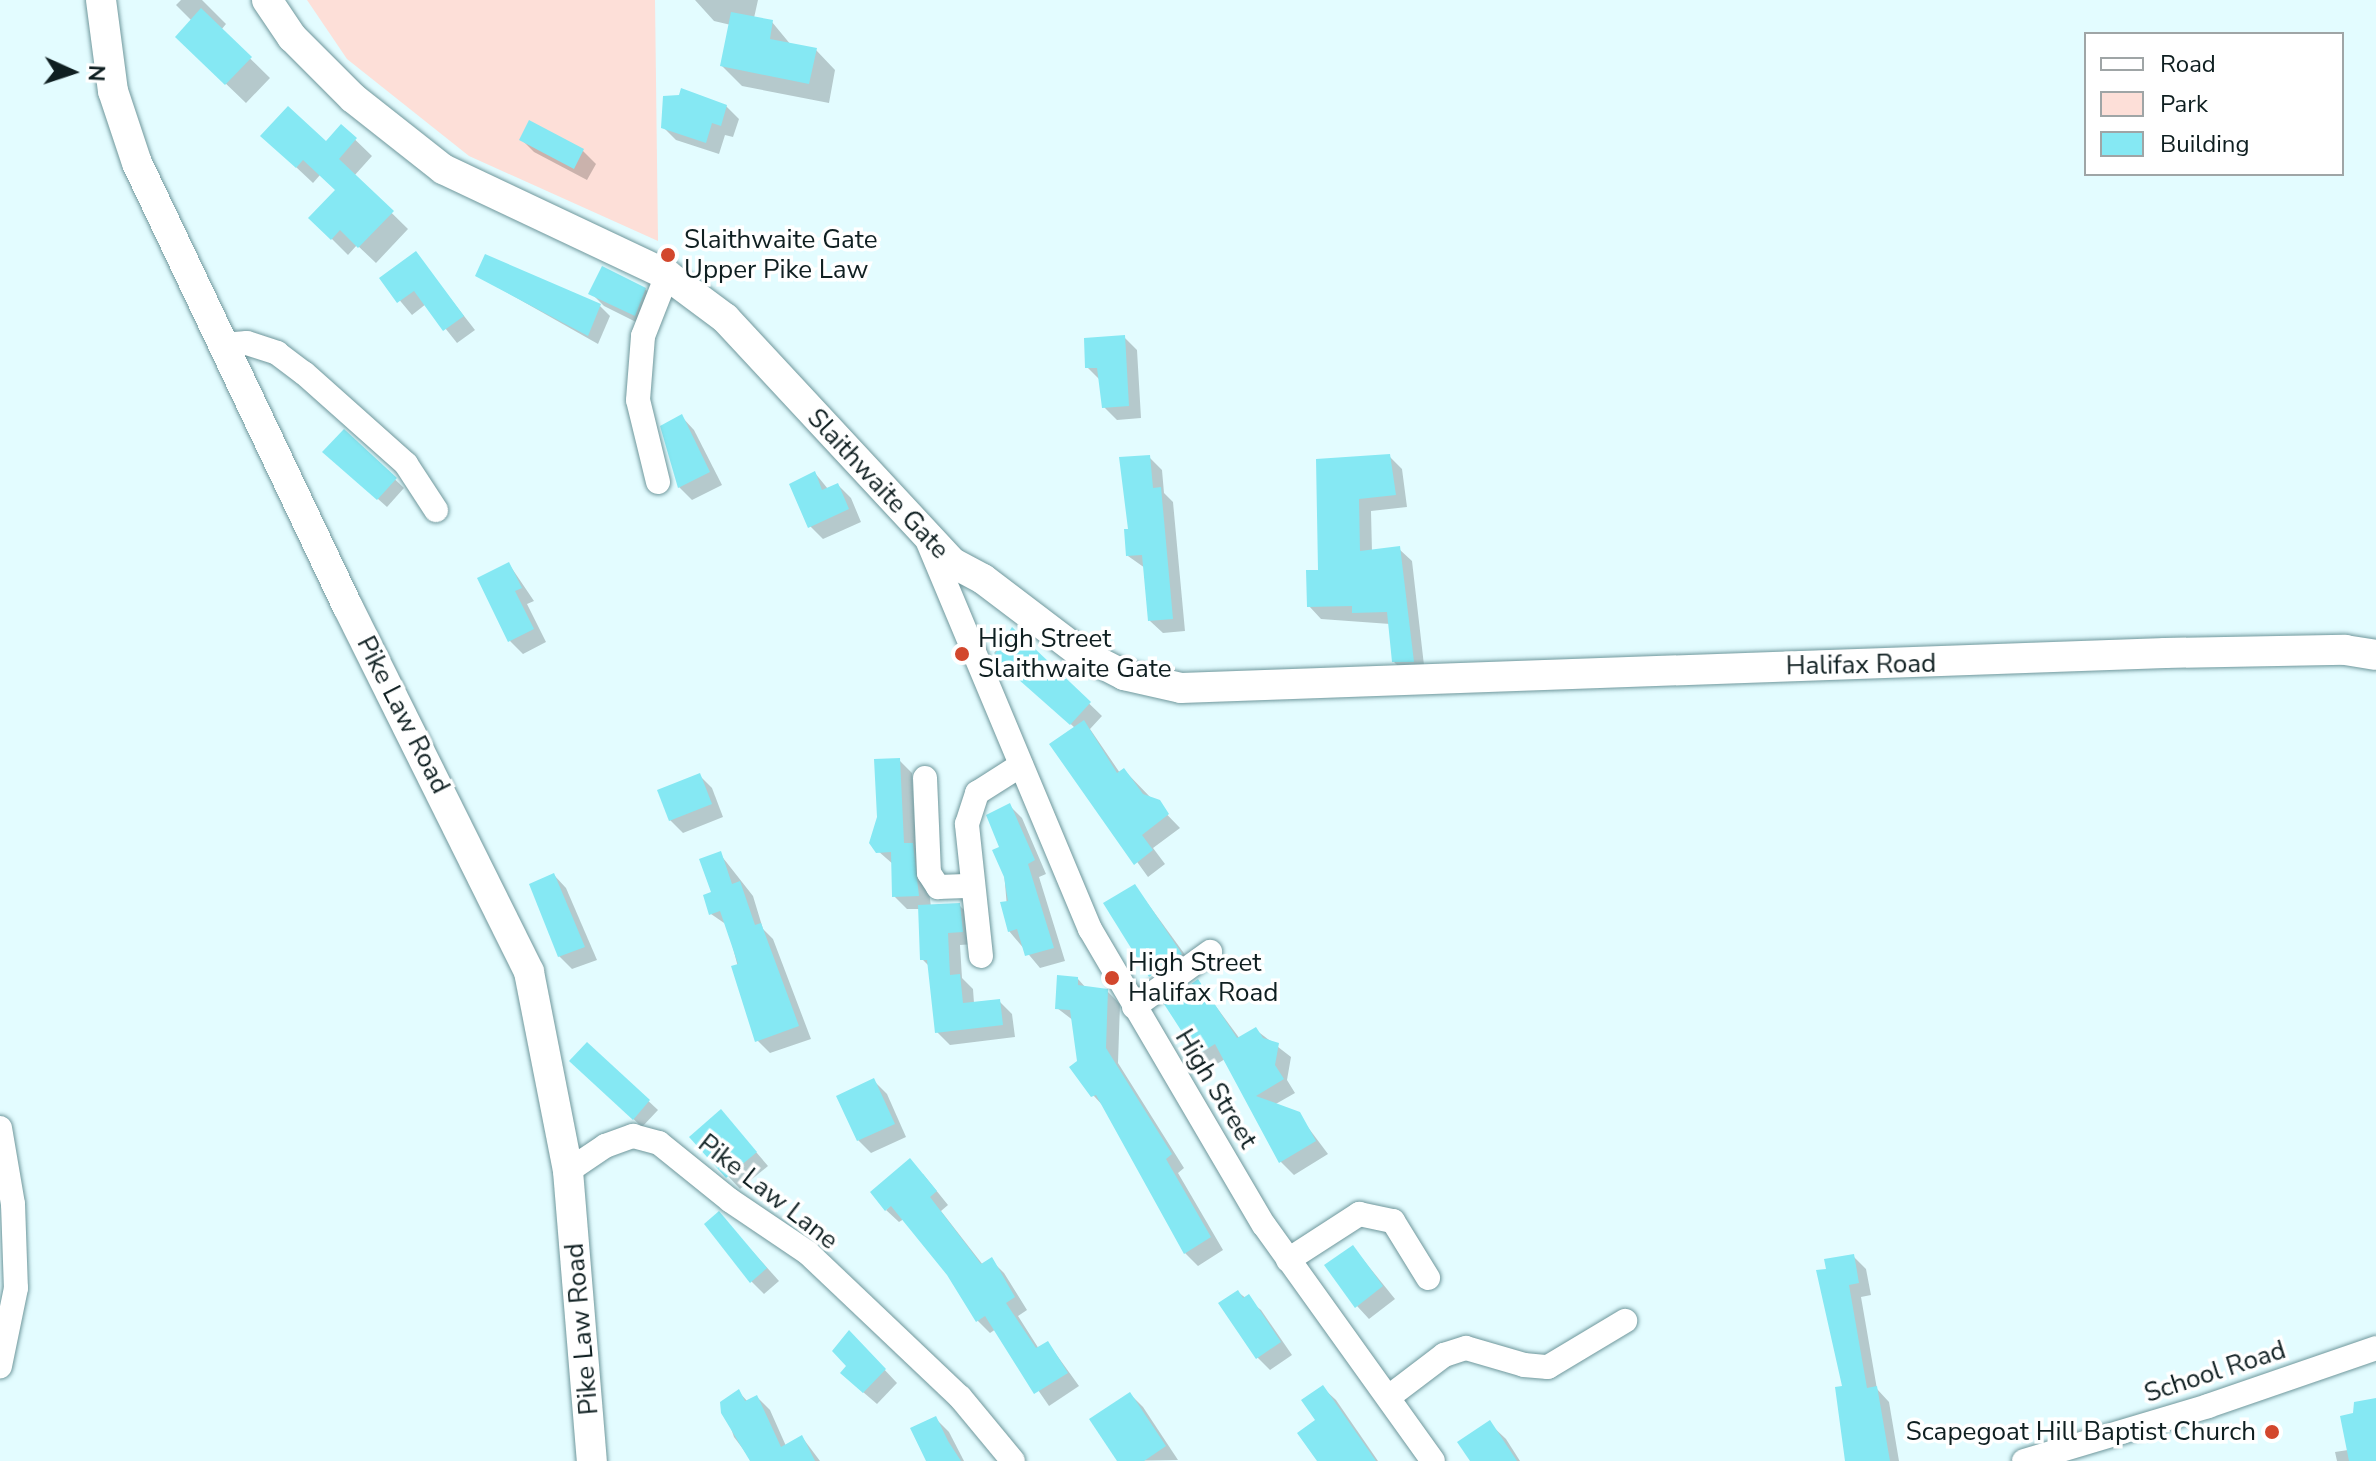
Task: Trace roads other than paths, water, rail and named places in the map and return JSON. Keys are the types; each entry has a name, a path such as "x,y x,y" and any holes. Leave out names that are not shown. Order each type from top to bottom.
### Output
{"street":[{"name":"Pike Law Road","path":"101,0 113,91 137,163 529,972 568,1171 592,1461"},
{"name":"Slaithwaite Gate","path":"267,0 292,37 353,98 443,169 667,275 725,318 927,540 1079,652 1124,675 1181,688 1347,683"},
{"path":"658,482 638,400 643,336 667,275"},
{"path":"223,345 247,343 277,353 304,373 406,464 436,510"},
{"name":"High Street","path":"927,540 1090,929 1288,1260 1390,1396 1433,1461"},
{"name":"Halifax Road","path":"1347,683 2165,653 2345,650 2376,655"},
{"path":"981,956 967,824 977,793 1021,765"},
{"path":"925,778 929,873 938,887 973,886"},
{"path":"1134,1007 1210,952"},
{"path":"0,1128 13,1204 16,1288 0,1366"},
{"name":"Pike Law Lane","path":"568,1171 605,1146 633,1136 659,1143 731,1201 808,1253 960,1397 1013,1461"},
{"path":"1288,1260 1359,1214 1393,1221 1428,1278"},
{"path":"1390,1396 1444,1355 1466,1348 1524,1365 1548,1367 1625,1321"},
{"name":"School Road","path":"2024,1461 2208,1406 2376,1348"}],"place":[{"name":"Slaithwaite Gate Upper Pike Law","path":"668,255"},
{"name":"High Street Slaithwaite Gate","path":"962,654"},
{"name":"High Street Halifax Road","path":"1112,978"},
{"name":"Scapegoat Hill Baptist Church","path":"2272,1432"}]}
